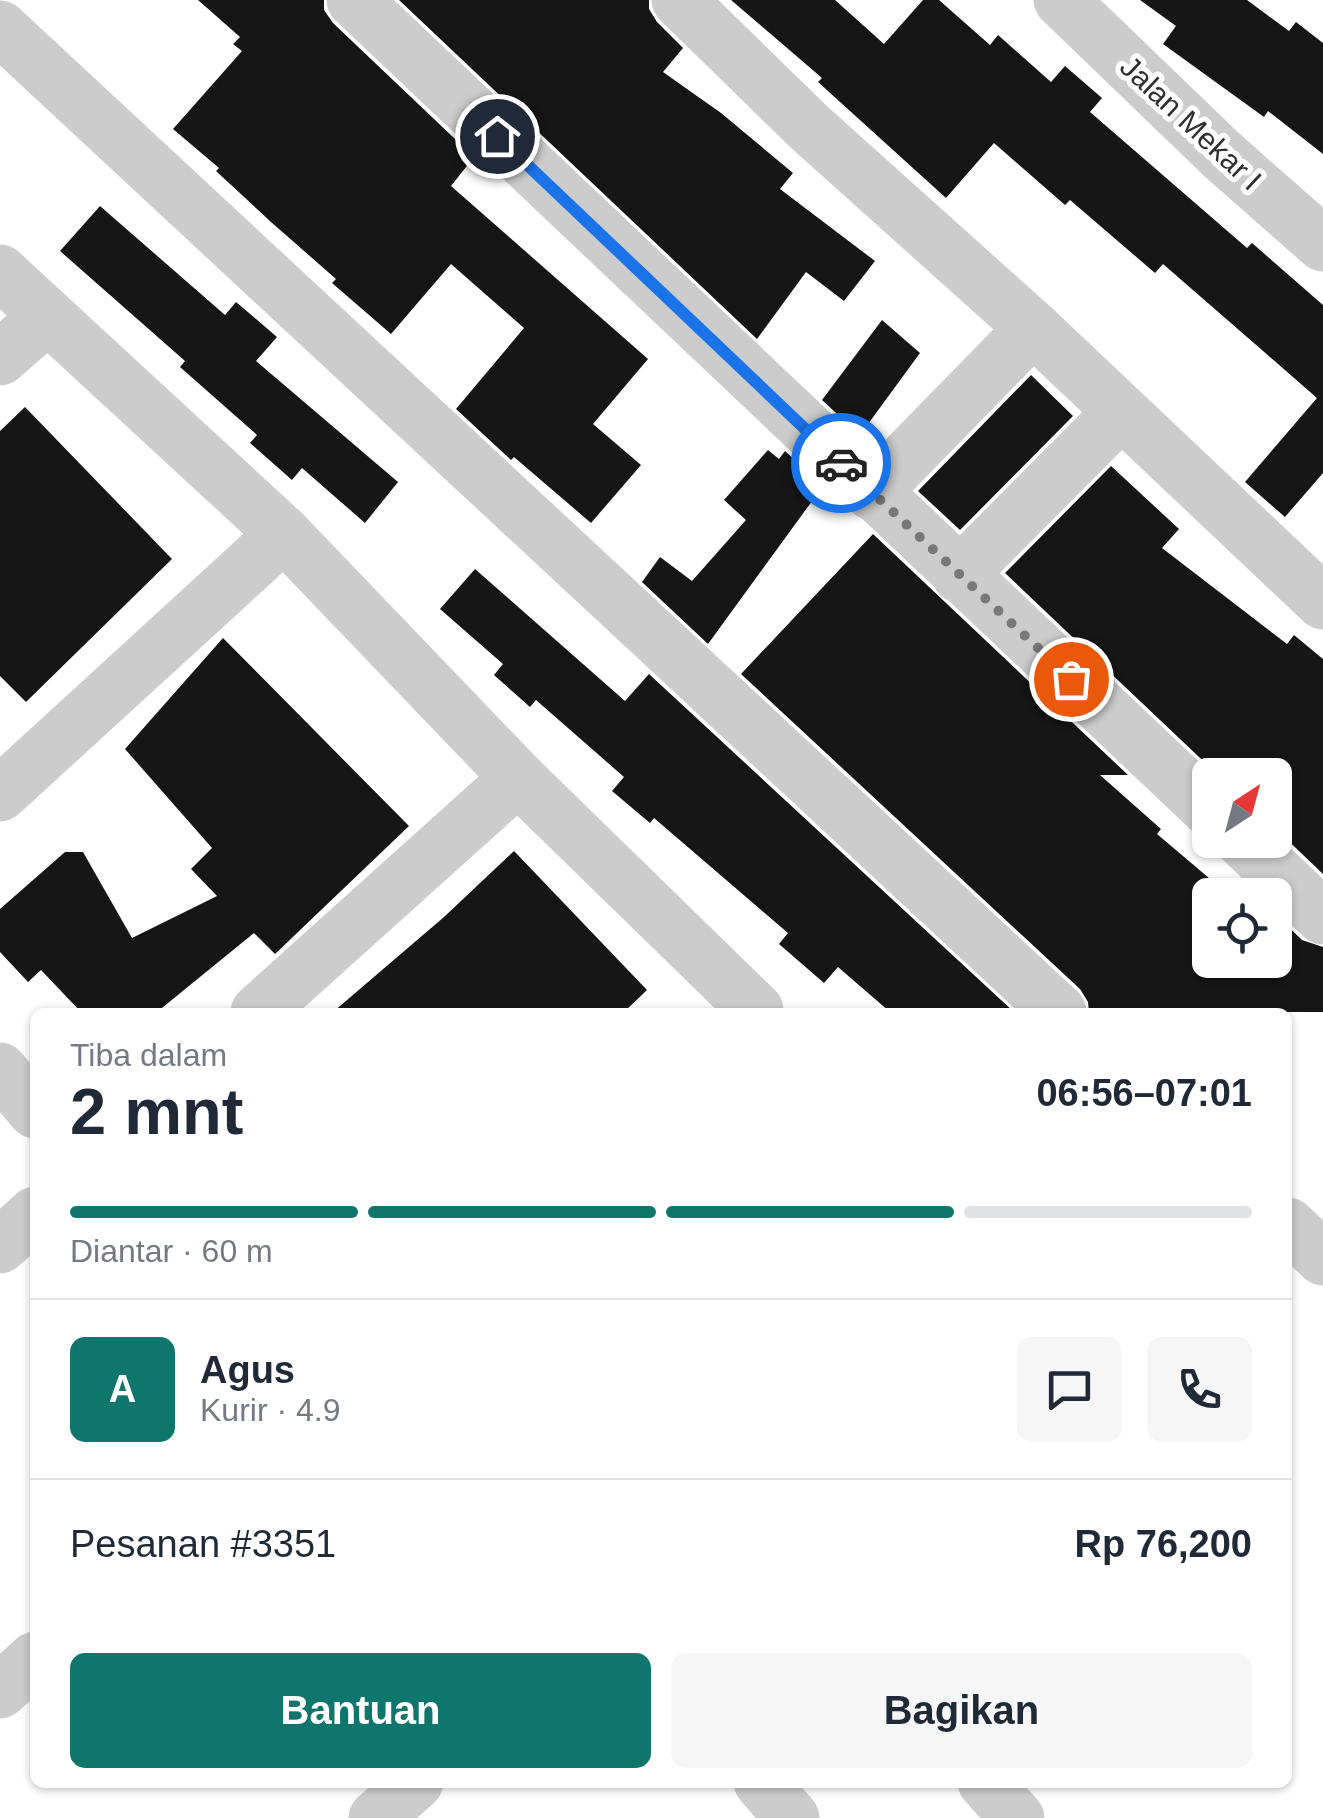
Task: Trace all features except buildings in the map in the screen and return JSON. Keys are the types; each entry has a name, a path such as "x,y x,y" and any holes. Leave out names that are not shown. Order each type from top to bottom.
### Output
{"street":[{"path":"354,0 1192,793"},
{"path":"679,0 809,127 1033,328 1323,602"},
{"name":"Jalan Mekar I","path":"1061,0 1222,155 1323,244"},
{"path":"0,28 1055,1008"},
{"path":"0,272 284,534 518,778 754,1008"},
{"path":"0,358 47,317"},
{"path":"872,493 1033,328"},
{"path":"959,574 1120,412"},
{"path":"0,794 284,534"},
{"path":"262,1008 518,778"},
{"path":"1261,858 1323,916"},
{"path":"0,1070 30,1105"},
{"path":"0,1246 30,1219"},
{"path":"1292,1229 1323,1258"},
{"path":"0,1690 30,1663"},
{"path":"376,1818 409,1788"},
{"path":"766,1788 792,1818"},
{"path":"990,1788 1017,1818"}],"way so far":[{"path":"841,463 1071,679"}],"route":[{"path":"497,136 841,463"}]}
